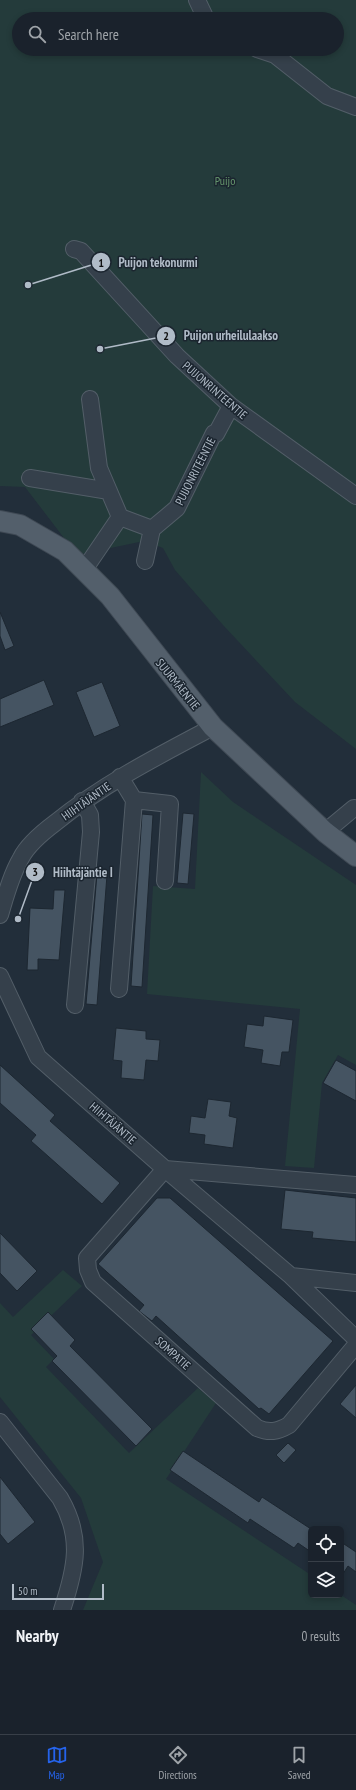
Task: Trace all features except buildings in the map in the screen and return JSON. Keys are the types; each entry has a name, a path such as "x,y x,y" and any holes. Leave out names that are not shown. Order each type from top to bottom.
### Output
{"main road":[{"name":"SUURMÄENTIE","path":"0,521 20,525 65,551 110,596 213,727 325,832 356,856"}],"street":[{"path":"197,0 203,12"},
{"path":"276,56 327,96 356,107"},
{"name":"PUIJONRINTEENTIE","path":"74,249 81,251 177,356 231,406 356,496"},
{"path":"90,399 99,468 120,517 152,529 145,561"},
{"name":"PUIJONRITEENTIE","path":"152,529 177,508 214,433 216,434 231,406"},
{"path":"30,478 109,491"},
{"path":"84,570 120,517"},
{"name":"HIIHTÄJÄNTIE","path":"0,915 9,884 21,856 40,834 82,801 120,777 213,727"},
{"path":"119,989 134,800 120,777"},
{"path":"134,800 170,804 165,881"},
{"path":"75,1005 92,832 90,815 82,801"},
{"path":"325,832 354,808"},
{"name":"HIIHTÄJÄNTIE","path":"0,976 38,1057 165,1169 291,1276 356,1338"},
{"path":"165,1169 356,1185"},
{"name":"SOMPATIE","path":"165,1169 87,1258 88,1270 93,1282 257,1428 267,1432 279,1430 289,1425 356,1345"},
{"path":"291,1276 356,1283"},
{"path":"0,1422 60,1498 68,1511 74,1530 76,1548 72,1579 62,1610"}],"green space":[{"name":"Puijo","path":"0,0 356,0 356,749 295,702 223,625 175,570 163,548 144,541 77,555 25,487 0,486"},
{"path":"201,772 233,802 356,885 356,1065 338,1055 322,1083 314,1168 285,1166 300,1009 147,994 153,886 195,889"},
{"path":"63,1270 82,1286 31,1335 54,1359 46,1367 129,1453 198,1388 216,1403 166,1479 308,1573 308,1598 344,1597 356,1605 356,1610 83,1610 103,1562 81,1498 0,1397 0,1303 13,1317"}],"place":[{"name":"Puijon tekonurmi","path":"28,285"},
{"name":"Puijon urheilulaakso","path":"100,349"},
{"name":"Hiihtäjäntie I","path":"18,919"}]}
